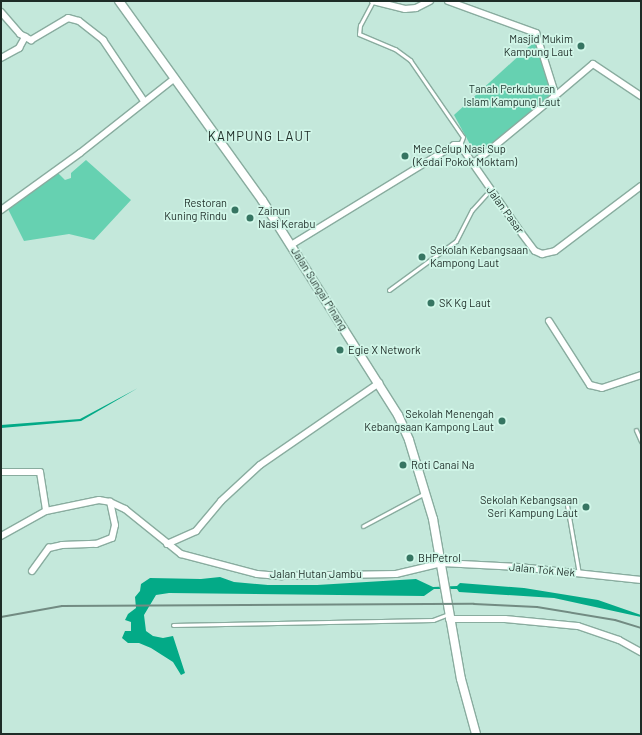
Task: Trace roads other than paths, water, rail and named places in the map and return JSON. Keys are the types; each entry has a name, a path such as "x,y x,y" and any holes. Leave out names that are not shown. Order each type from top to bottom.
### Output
{"street":[{"name":"Jalan Sungai Pinang","path":"119,1 175,78 291,245 379,383 409,440 425,493 442,563 449,615 461,679 476,734"},
{"path":"373,1 405,9 416,8 430,1"},
{"path":"405,9 409,1"},
{"path":"448,1 536,33 554,90 554,97"},
{"path":"1,12 25,38 34,38 68,18 79,21 102,40 144,101"},
{"path":"1,58 19,48 25,38"},
{"path":"474,163 593,64 641,96"},
{"path":"1,199 3,208 80,153 175,78"},
{"path":"291,245 454,146 460,145"},
{"name":"Jalan Pasar","path":"460,145 474,163 490,190 536,251 548,254 641,186"},
{"path":"549,322 590,385 602,388 641,375"},
{"path":"167,544 196,531 221,501 260,465 379,383"},
{"path":"1,472 40,472 46,511"},
{"name":"Jalan Hutan Jambu","path":"1,536 46,511 99,500 110,502 125,509 181,554 243,571 282,576 396,574 442,563"},
{"path":"32,571 49,548 62,545 96,544 112,538 115,525 110,502"},
{"name":"Jalan Tok Nek","path":"442,563 641,580"},
{"path":"449,615 578,626 619,640 641,652"}],"lane":[{"path":"373,1 360,25 359,34 395,49 410,60 463,137 460,145"},
{"path":"389,290 456,241 472,210 490,190"},
{"path":"636,430 641,441"},
{"path":"363,526 425,493"},
{"path":"567,505 579,574"},
{"path":"173,625 433,620 449,615"}],"railway":[{"path":"1,617 62,606 474,604 537,607 615,620 641,628"}],"place":[{"name":"Masjid Mukim Kampung Laut","path":"581,46"},
{"name":"Mee Celup Nasi Sup (Kedai Pokok Moktam)","path":"405,156"},
{"name":"Restoran Kuning Rindu","path":"235,210"},
{"name":"Zainun Nasi Kerabu","path":"250,218"},
{"name":"Sekolah Kebangsaan Kampong Laut","path":"422,257"},
{"name":"SK Kg Laut","path":"431,303"},
{"name":"Egie X Network","path":"340,350"},
{"name":"Sekolah Menengah Kebangsaan Kampong Laut","path":"502,421"},
{"name":"Roti Canai Na","path":"403,465"},
{"name":"Sekolah Kebangsaan Seri Kampung Laut","path":"586,507"},
{"name":"BHPetrol","path":"410,558"}],"district":[{"name":"KAMPUNG LAUT","path":"260,136"}],"park label":[{"name":"Tanah Perkuburan Islam Kampung Laut","path":"512,96"}]}
